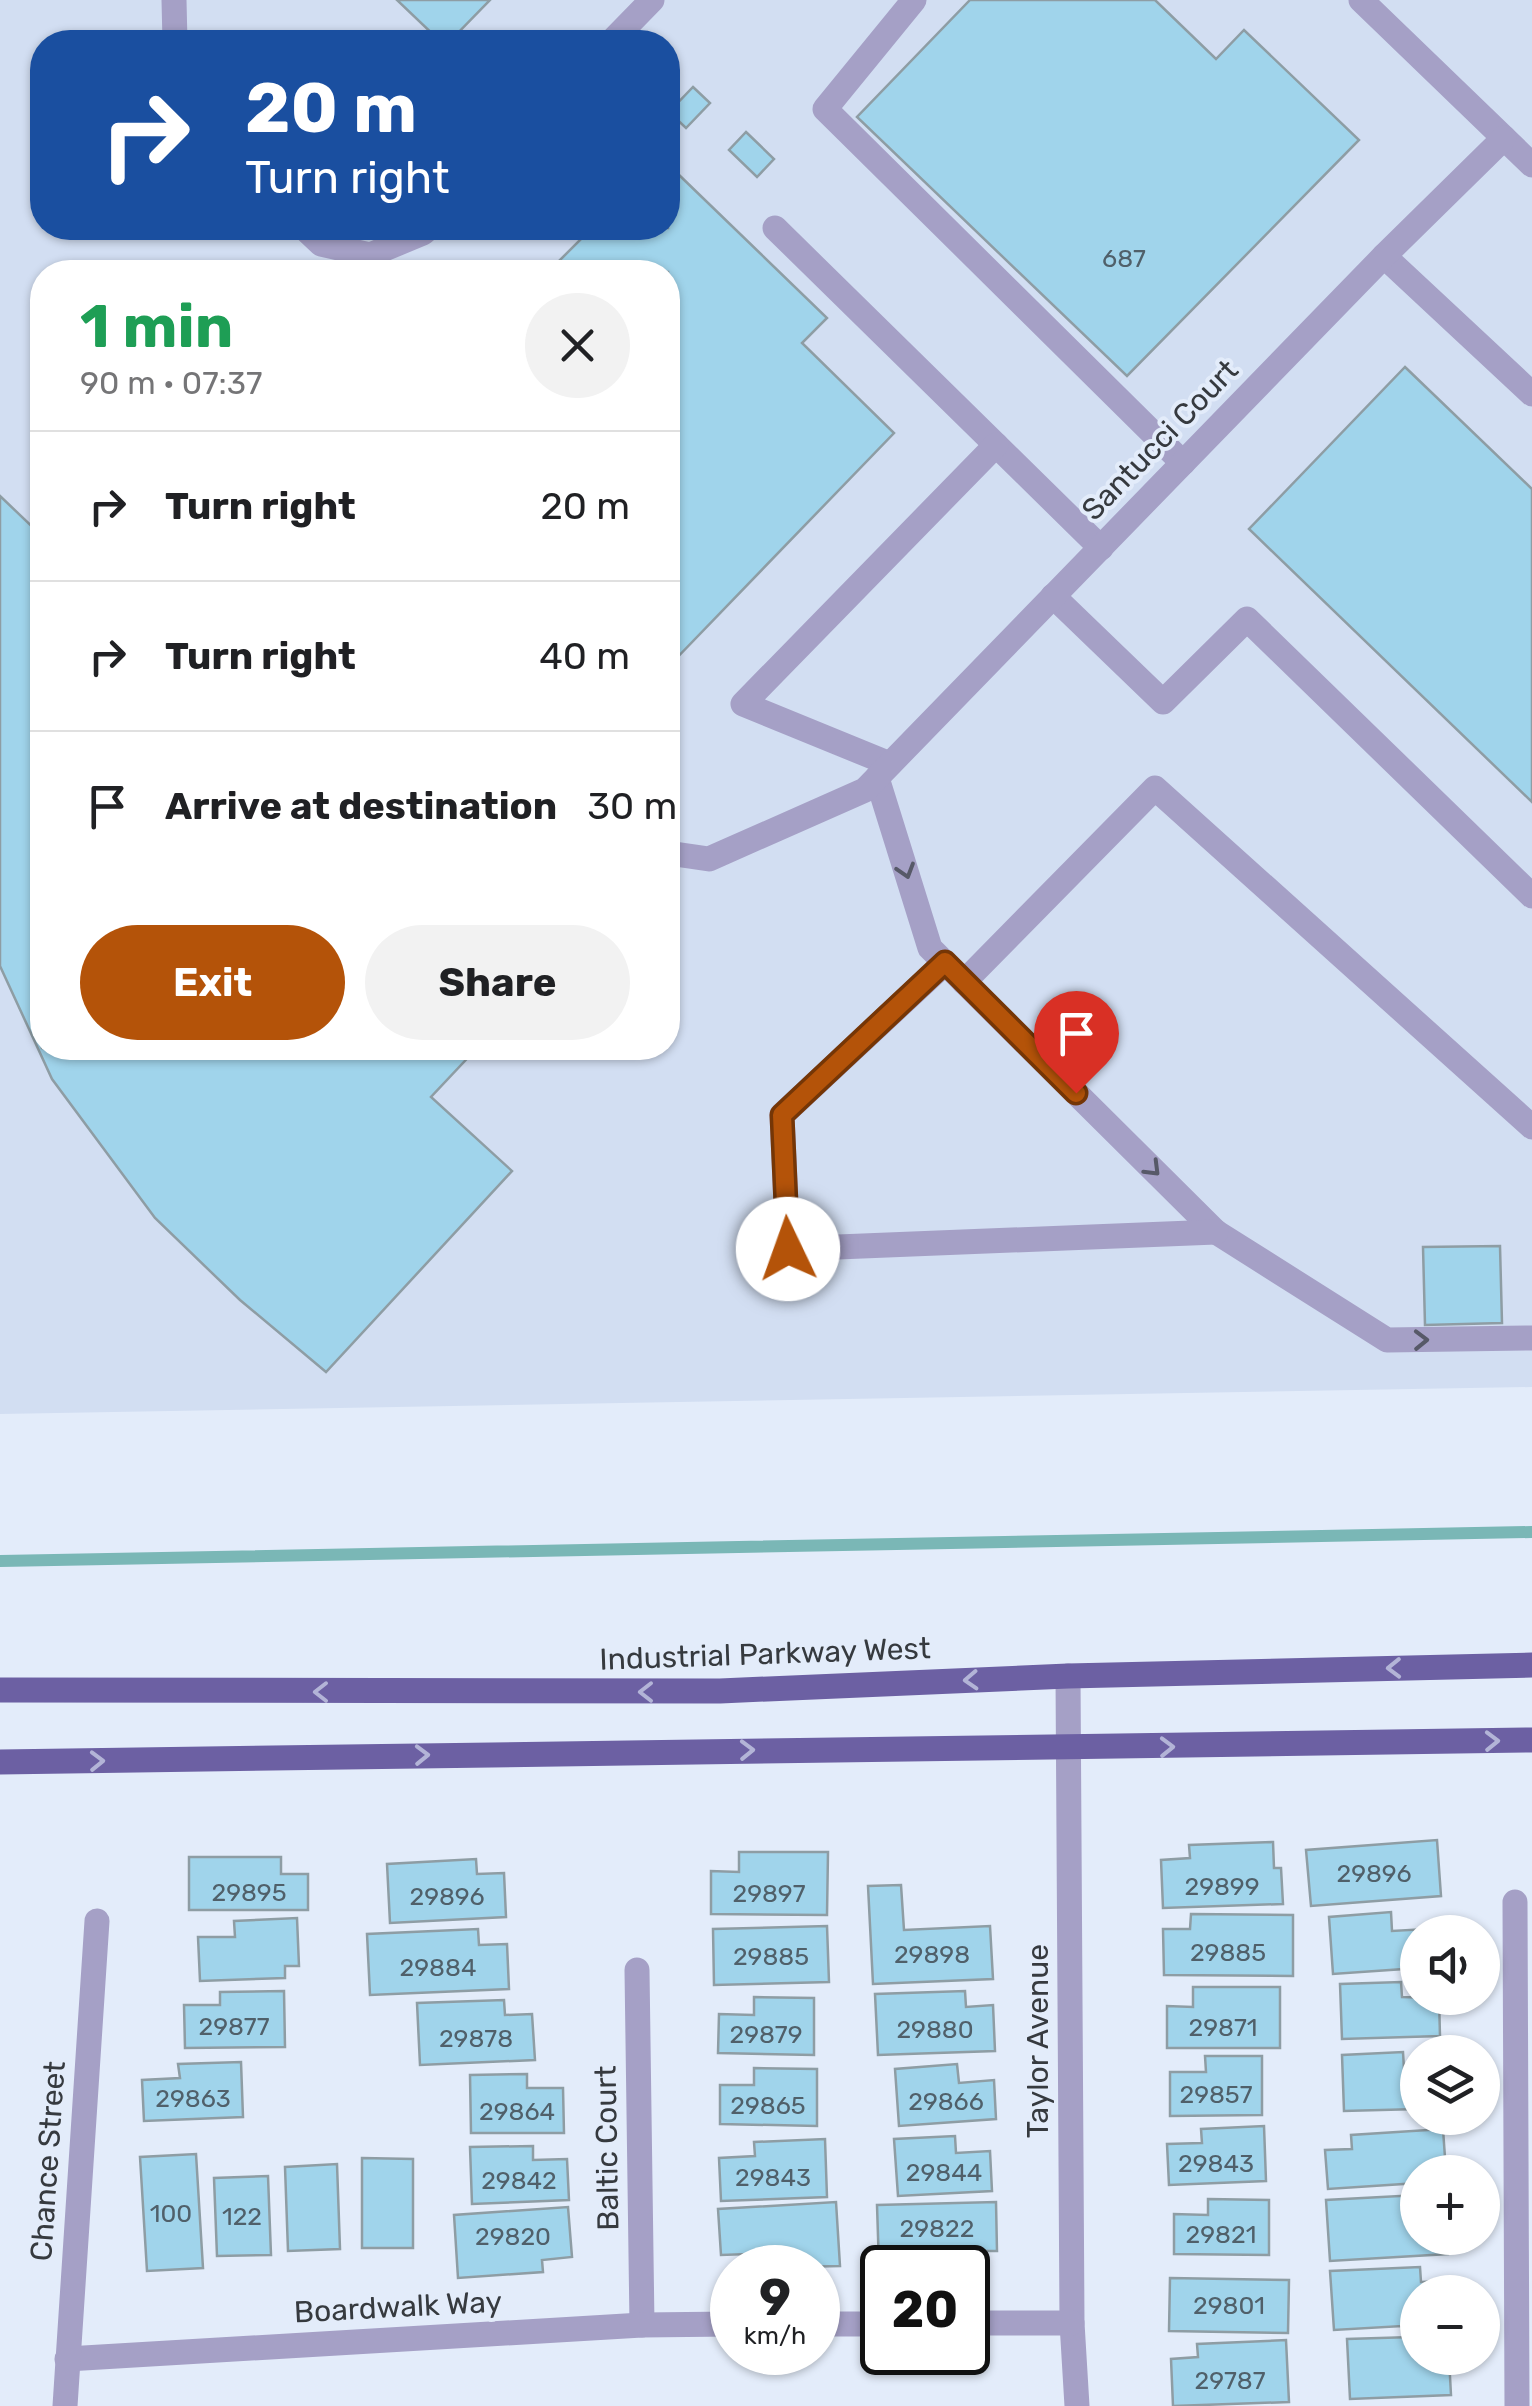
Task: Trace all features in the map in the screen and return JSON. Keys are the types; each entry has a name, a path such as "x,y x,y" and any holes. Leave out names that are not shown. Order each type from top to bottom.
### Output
{"main road":[{"name":"Industrial Parkway West","path":"0,1690 720,1691 1068,1676 1532,1665"},
{"path":"0,1762 1532,1740"}],"street":[{"path":"174,0 174,30"},
{"path":"623,30 652,0"},
{"path":"914,0 825,108 1183,463"},
{"path":"1361,0 1532,165"},
{"name":"Santucci Court","path":"877,778 1384,256 1504,138"},
{"path":"775,228 1101,548"},
{"path":"317,240 370,255 407,240"},
{"path":"1384,256 1532,394"},
{"path":"996,445 744,704 877,778 930,948 1216,1232 1387,1340 1532,1338"},
{"path":"1053,596 1163,702 1246,619 1532,896"},
{"path":"680,854 708,859 877,778"},
{"path":"964,982 1155,788 1532,1127"},
{"path":"945,962 782,1115 788,1249 1216,1232"},
{"name":"Taylor Avenue","path":"1068,1676 1072,2323 1078,2406"},
{"path":"1515,1902 1517,2406"},
{"name":"Chance Street","path":"65,2406 97,1921"},
{"name":"Baltic Court","path":"636,1970 642,2325"},
{"path":"990,2323 1072,2323"},
{"name":"Boardwalk Way","path":"68,2359 710,2324"}],"shaded area":[{"path":"0,0 1532,0 1532,1387 0,1414"}],"building":[{"path":"397,0 490,0 461,30 428,30"},
{"path":"970,0 1155,0 1216,59 1244,30 1359,140 1127,376 857,117"},
{"path":"693,87 710,103 686,128 680,122 680,101"},
{"path":"746,132 774,159 757,177 729,150"},
{"path":"680,176 827,318 802,343 894,433 680,655 680,260 560,260 580,240 680,240"},
{"path":"1405,367 1532,489 1532,802 1249,529"},
{"path":"0,496 30,525 30,1031 0,966"},
{"path":"43,1060 466,1060 431,1097 512,1171 326,1372 240,1300 155,1218 52,1079"},
{"path":"1500,1246 1502,1323 1425,1325 1423,1247"},
{"path":"1437,1840 1441,1896 1311,1906 1306,1850"},
{"path":"1273,1842 1274,1868 1281,1868 1283,1904 1163,1908 1161,1860 1190,1858 1189,1845"},
{"path":"739,1852 828,1852 827,1915 711,1914 711,1871 739,1872"},
{"path":"189,1857 281,1857 281,1874 308,1874 308,1910 189,1910"},
{"path":"476,1859 477,1874 504,1873 506,1917 390,1923 387,1864"},
{"path":"901,1885 904,1930 990,1926 993,1979 873,1984 868,1886"},
{"path":"1391,1912 1392,1931 1400,1931 1400,1969 1333,1974 1329,1917"},
{"path":"1191,1914 1293,1915 1293,1976 1164,1975 1163,1929 1190,1929"},
{"path":"297,1918 299,1966 285,1966 285,1978 200,1981 198,1937 235,1937 234,1921"},
{"path":"827,1926 829,1982 714,1985 713,1929"},
{"path":"478,1929 479,1945 507,1944 509,1989 370,1995 367,1934"},
{"path":"1400,1982 1400,2015 1439,2015 1440,2035 1342,2039 1340,1984"},
{"path":"1193,1987 1280,1987 1280,2048 1167,2048 1167,2006 1193,2007"},
{"path":"284,1991 285,2047 185,2048 184,2005 220,2005 220,1992"},
{"path":"965,1991 966,2007 993,2005 995,2051 878,2055 875,1994"},
{"path":"754,1997 814,1998 814,2055 718,2053 719,2014 754,2015"},
{"path":"504,2000 505,2015 532,2014 535,2060 420,2065 417,2003"},
{"path":"1400,2052 1400,2109 1344,2111 1342,2055"},
{"path":"1205,2056 1262,2056 1262,2115 1170,2116 1170,2072 1206,2072"},
{"path":"241,2062 243,2117 144,2121 142,2080 180,2078 178,2064"},
{"path":"957,2064 959,2083 994,2080 996,2119 899,2126 895,2069"},
{"path":"754,2068 817,2069 817,2126 720,2124 720,2085 754,2085"},
{"path":"527,2074 527,2088 563,2088 564,2133 471,2133 470,2075"},
{"path":"1264,2126 1266,2181 1169,2185 1167,2144 1202,2143 1201,2129"},
{"path":"1400,2132 1400,2135 1443,2135 1445,2155 1400,2155 1400,2184 1328,2189 1325,2150 1352,2149 1351,2135"},
{"path":"955,2136 956,2153 990,2151 992,2191 898,2196 894,2139"},
{"path":"825,2139 827,2197 721,2201 719,2158 755,2156 754,2142"},
{"path":"533,2146 533,2160 567,2159 569,2200 472,2204 470,2147"},
{"path":"196,2154 203,2268 147,2271 140,2157"},
{"path":"362,2158 413,2159 413,2248 362,2248"},
{"path":"337,2164 340,2249 288,2251 285,2167"},
{"path":"268,2176 271,2255 217,2256 214,2178"},
{"path":"1400,2196 1400,2255 1431,2255 1330,2261 1326,2200"},
{"path":"1208,2199 1269,2200 1269,2255 1174,2254 1174,2214 1208,2215"},
{"path":"836,2202 839,2245 720,2245 718,2209"},
{"path":"996,2202 997,2251 990,2251 990,2245 878,2245 877,2205"},
{"path":"568,2207 572,2257 542,2260 543,2272 458,2278 454,2215"},
{"path":"1420,2267 1421,2275 1400,2275 1400,2326 1334,2330 1330,2271"},
{"path":"1170,2278 1289,2280 1288,2333 1169,2331"},
{"path":"1400,2337 1400,2375 1450,2375 1451,2395 1350,2399 1347,2339"},
{"path":"1286,2340 1289,2402 1173,2406 1171,2359 1198,2357 1197,2344"}],"waterway":[{"path":"0,1561 1532,1532"}],"route":[{"path":"788,1249 782,1115 945,962 1076,1093"}]}
